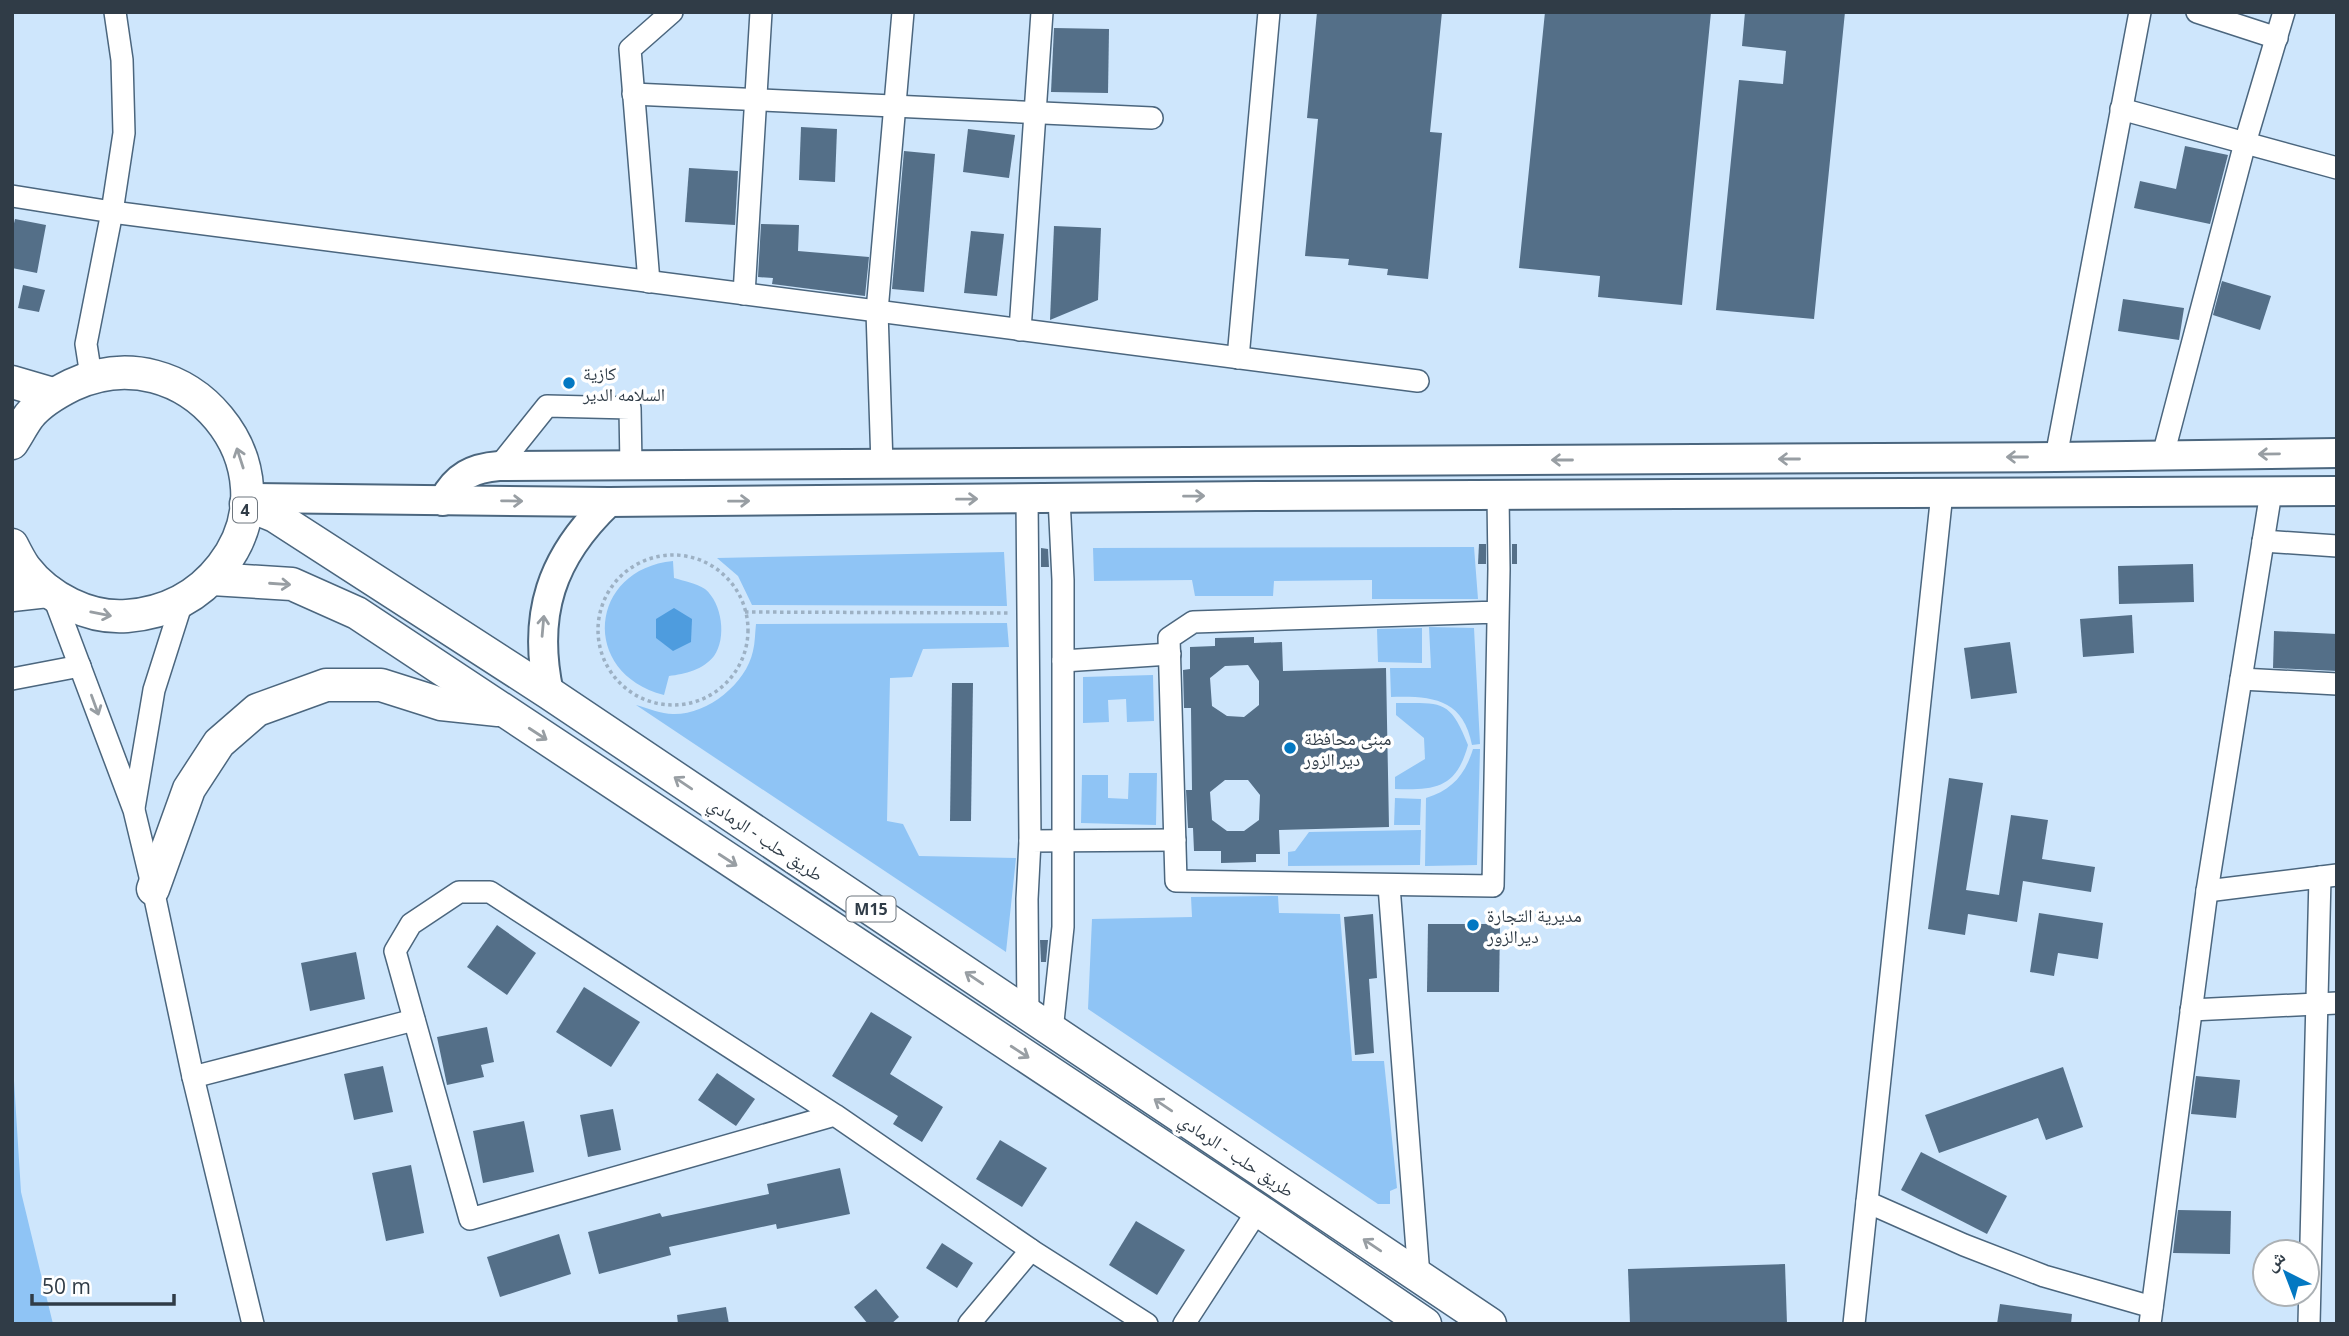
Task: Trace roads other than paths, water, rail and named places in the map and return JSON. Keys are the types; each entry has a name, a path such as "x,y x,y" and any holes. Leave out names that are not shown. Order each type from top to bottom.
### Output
{"highway":[{"name":"4","path":"12,443 29,415 53,394 92,376 124,371 156,376 187,388 212,408 232,435 243,466 246,501 241,531 229,557 212,579 182,602 150,614 117,617 83,610 50,593 25,568 12,545"},
{"path":"12,382 53,394"},
{"name":"طريق حلب - الرمادي","path":"246,501 275,516 549,693 1490,1324"},
{"name":"طريق حلب - الرمادي","path":"212,579 292,584 357,613 1258,1210 1392,1315 1425,1324"},
{"path":"12,595 50,593"},
{"path":"153,889 189,789 219,743 257,710 326,685 381,685 441,704 501,710"}],"main road":[{"path":"443,501 449,489 467,472 479,467 499,466 2337,453"},
{"path":"2197,455 2198,492"},
{"path":"246,501 609,502 2337,491"},
{"path":"549,693 543,667 542,641 550,589 573,541 609,502"}],"street":[{"path":"92,376 86,344 112,212 124,133 122,60 115,12"},
{"path":"649,282 629,49 672,12"},
{"path":"744,294 761,12"},
{"path":"881,465 877,311 903,12"},
{"path":"1020,330 1042,12"},
{"path":"1238,358 1269,12"},
{"path":"2056,457 2140,12"},
{"path":"2197,12 2277,37"},
{"path":"2163,455 2245,143 2284,12"},
{"path":"634,94 1152,118"},
{"path":"2121,109 2337,168"},
{"path":"12,197 1418,381"},
{"path":"499,466 547,406 630,408 631,466"},
{"path":"1867,1202 1964,1245 2151,1315 2207,891 2271,492"},
{"path":"1854,1324 1942,493"},
{"path":"1498,495 1498,612 1493,886 1176,881 1169,638 1193,622 1498,612"},
{"path":"1027,498 1030,841 1027,899 1040,1023"},
{"path":"1040,1023 1063,927 1063,580 1059,498"},
{"path":"2263,541 2337,546"},
{"path":"50,593 134,810 193,1077 253,1324"},
{"path":"134,810 154,690 182,602"},
{"path":"1063,661 1170,654"},
{"path":"12,679 80,666"},
{"path":"2241,679 2337,684"},
{"path":"1030,841 1175,840"},
{"path":"2207,891 2328,876 2327,1003 2309,1324"},
{"path":"1389,886 1419,1276"},
{"path":"835,1115 470,1219 395,951 411,924 459,892 491,892 835,1115 1031,1250 1147,1324"},
{"path":"2191,1010 2327,1003"},
{"path":"193,1077 414,1020"},
{"path":"1184,1324 1258,1210"},
{"path":"969,1324 1031,1250"}],"place":[{"name":"كازية السلامه الدير","path":"569,383"},
{"name":"مبنى محافظة دير الزور","path":"1290,748"},
{"name":"مديرية التجارة ديرالزور","path":"1473,925"}]}
